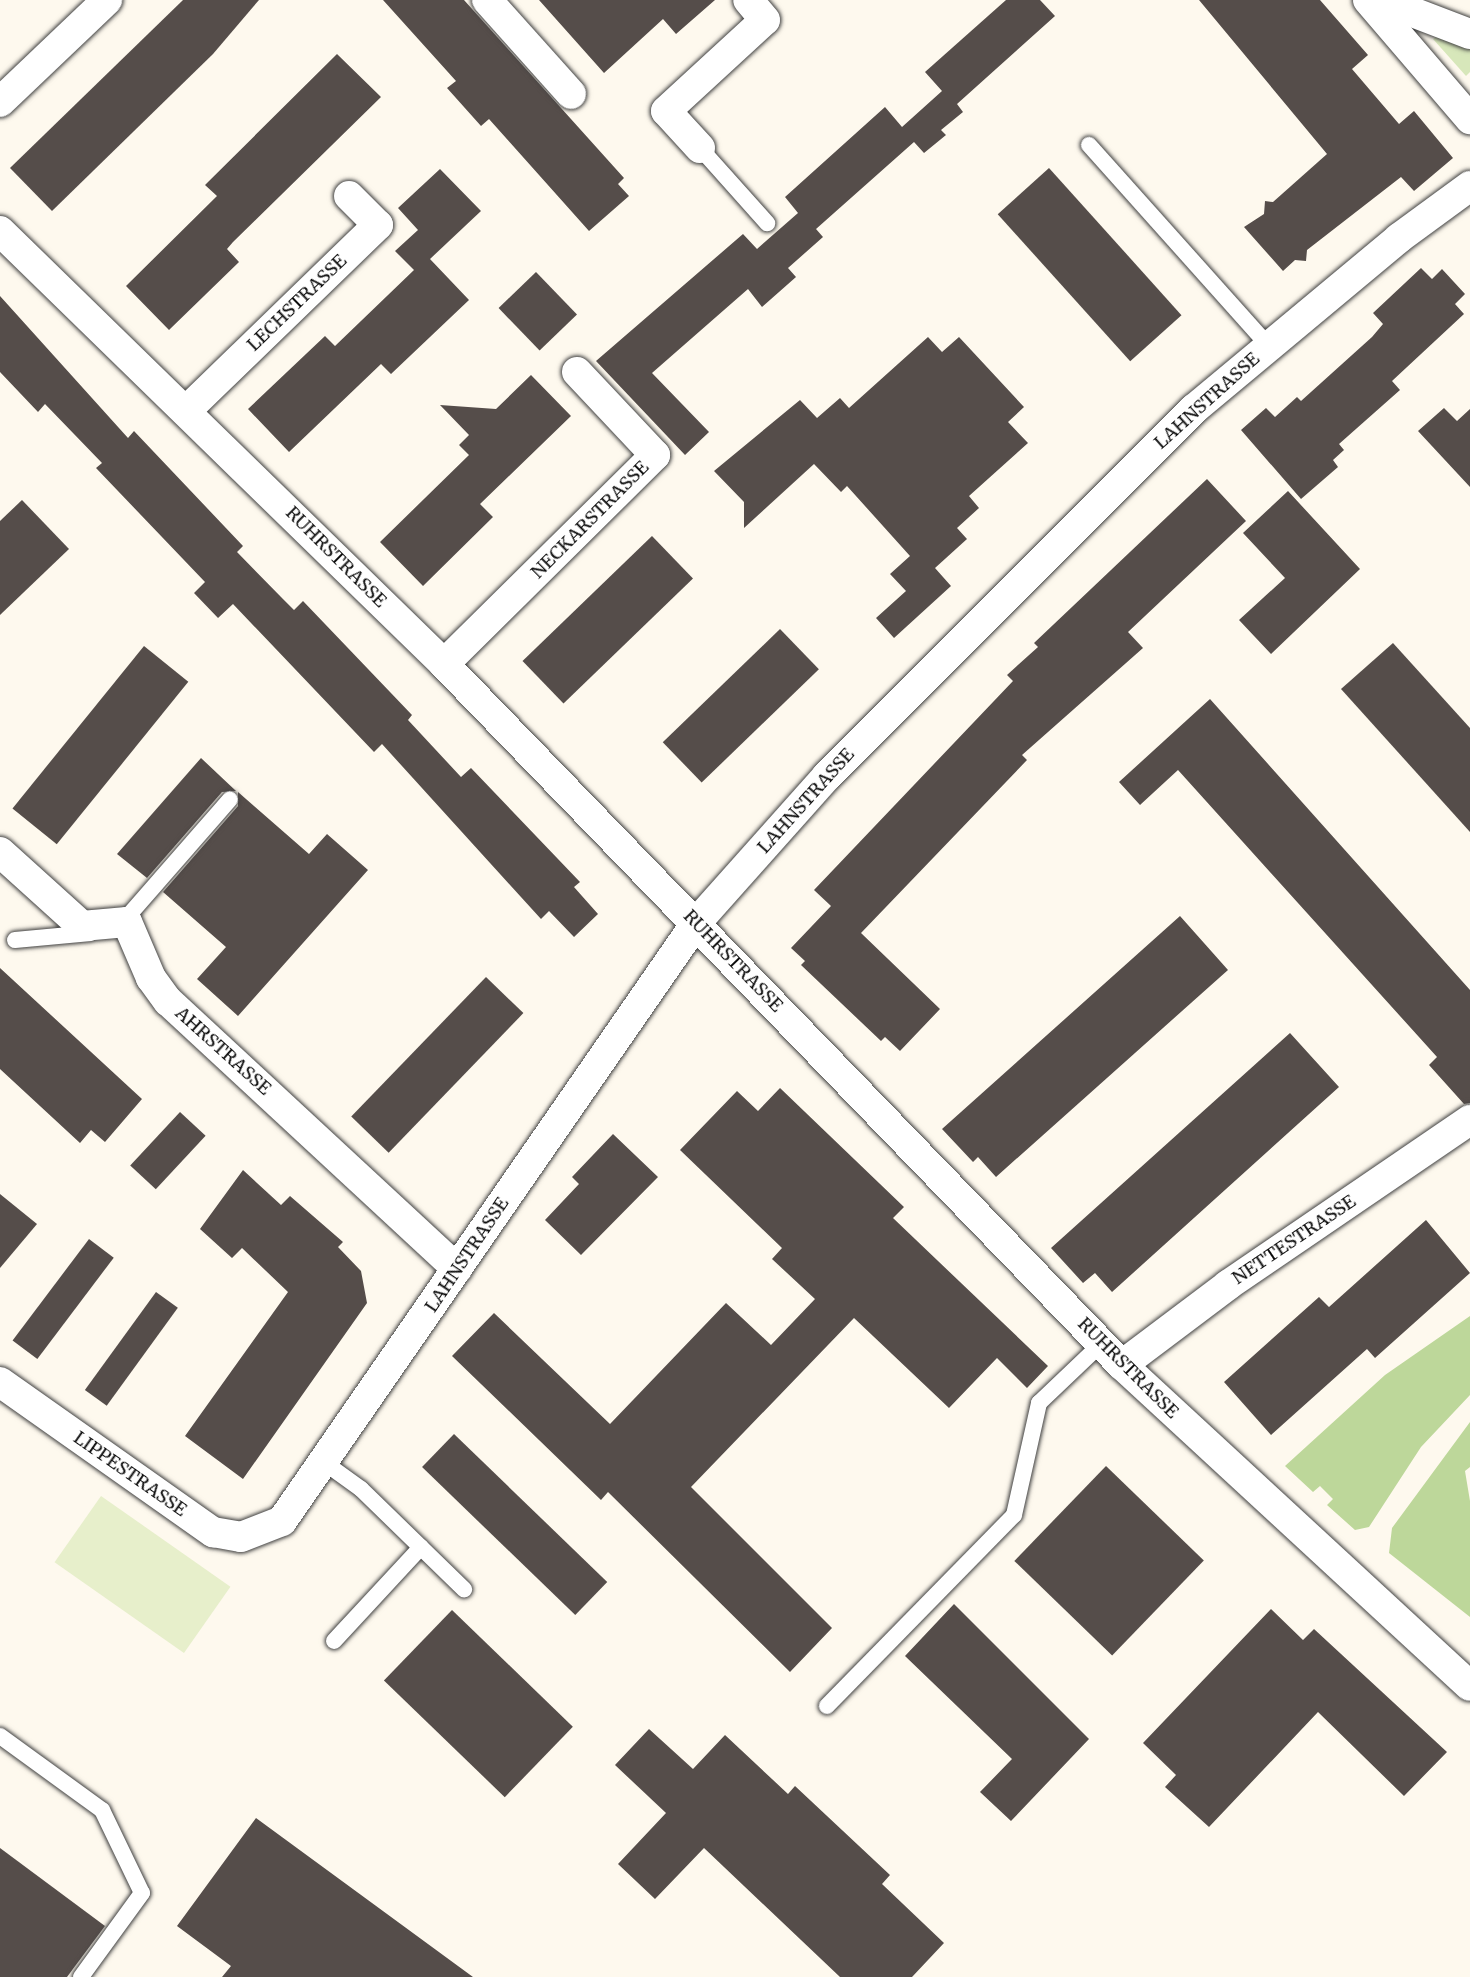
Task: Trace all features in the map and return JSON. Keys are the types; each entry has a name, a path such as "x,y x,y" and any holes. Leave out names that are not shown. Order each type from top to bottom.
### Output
{"street":[{"path":"0,102 107,0"},
{"path":"487,0 571,94"},
{"path":"700,148 666,111 765,20 748,0"},
{"path":"1368,0 1470,119"},
{"path":"1381,0 1470,34"},
{"name":"LAHNSTRASSE","path":"269,1530 292,1511 696,923 869,733 1195,409 1269,345 1470,186"},
{"name":"LECHSTRASSE","path":"187,410 377,225 349,196"},
{"name":"RUHRSTRASSE","path":"0,231 187,410 444,664 1112,1354 1470,1686"},
{"name":"NECKARSTRASSE","path":"444,664 655,455 578,372"},
{"path":"0,852 82,926 127,922"},
{"name":"AHRSTRASSE","path":"127,922 151,978 168,1001 457,1269"},
{"name":"NETTESTRASSE","path":"1112,1354 1228,1285 1470,1120"},
{"name":"LIPPESTRASSE","path":"0,1382 213,1532 241,1537 269,1530"}],"lane":[{"path":"1089,145 1269,345"},
{"path":"700,148 767,223"},
{"path":"15,940 80,936 127,922 230,799"},
{"path":"827,1706 1014,1515 1039,1403 1112,1354"},
{"path":"325,1463 361,1489 464,1589"},
{"path":"334,1641 421,1547"},
{"path":"0,1736 102,1810 142,1894 81,1977"}],"green space":[{"path":"1438,36 1470,41 1470,72 1466,76 1433,39"},
{"path":"1470,1316 1470,1395 1421,1447 1369,1527 1355,1530 1327,1505 1333,1499 1320,1486 1313,1492 1285,1466 1385,1375"},
{"path":"1470,1422 1470,1467 1465,1471 1470,1501 1470,1617 1389,1553 1392,1528"},
{"path":"101,1496 230,1587 184,1653 55,1562"}],"building":[{"path":"183,0 259,0 213,54 52,211 10,168"},
{"path":"383,0 464,0 624,178 618,184 629,196 589,231 489,119 481,126 447,88 456,81"},
{"path":"539,0 715,0 676,34 663,19 604,73"},
{"path":"1006,0 1040,0 1055,16 957,104 963,112 941,130 946,135 924,153 914,142 816,229 823,237 788,268 796,277 762,307 748,289 652,373 709,432 685,455 596,361 743,234 757,249 798,213 785,197 885,107 902,127 942,91 925,72"},
{"path":"1199,0 1320,0 1368,55 1352,69 1399,124 1414,111 1453,158 1414,191 1401,177 1307,250 1306,261 1295,260 1283,271 1244,227 1264,214 1265,201 1273,202 1327,154"},
{"path":"337,54 381,97 233,242 227,249 239,262 169,330 126,286 217,196 205,185"},
{"path":"1049,168 1181,315 1130,361 998,214"},
{"path":"440,169 481,211 430,259 469,300 391,374 381,364 289,452 248,409 325,336 335,346 414,270 395,251 418,230 398,208"},
{"path":"1421,268 1432,279 1442,269 1465,294 1455,304 1464,314 1392,381 1400,390 1339,444 1344,450 1333,460 1338,467 1301,499 1241,430 1266,408 1275,417 1297,397 1301,401 1372,337 1383,324 1373,313"},
{"path":"536,272 577,314 540,351 499,308"},
{"path":"0,296 128,438 134,431 243,546 237,552 281,597 294,610 303,601 412,715 408,720 461,777 471,768 580,882 574,887 598,914 574,937 549,911 541,919 382,744 374,752 233,604 218,618 194,593 205,582 96,468 102,463 45,404 38,412 0,372"},
{"path":"928,337 942,352 959,337 1024,407 1008,422 1028,443 969,496 979,508 957,528 967,539 935,568 951,586 894,638 876,618 906,591 890,574 910,556 847,486 841,492 814,464 744,528 744,502 714,471 800,400 817,418 840,398 849,408"},
{"path":"531,375 571,416 480,504 493,517 423,586 380,542 469,455 459,445 469,435 440,405 496,409"},
{"path":"1444,408 1457,421 1470,409 1470,487 1418,431"},
{"path":"1207,479 1246,521 1128,632 1143,648 1022,755 1027,760 861,933 940,1009 900,1051 885,1037 881,1041 801,965 805,961 791,948 831,906 814,890 1013,681 1007,675 1038,647 1034,643"},
{"path":"1288,491 1360,569 1271,654 1239,620 1285,578 1243,533"},
{"path":"22,500 69,549 0,615 0,521"},
{"path":"652,536 693,578 564,703 523,661"},
{"path":"780,629 819,669 702,783 663,742"},
{"path":"1393,643 1470,728 1470,832 1341,689"},
{"path":"144,646 188,682 57,844 12,808"},
{"path":"1210,699 1470,990 1470,1103 1464,1104 1429,1065 1437,1057 1178,770 1140,805 1119,782"},
{"path":"201,758 236,791 222,792 147,878 117,854"},
{"path":"238,792 309,854 327,834 368,870 238,1016 197,979 226,947 163,892 238,806"},
{"path":"1180,916 1228,970 996,1177 978,1157 973,1162 942,1129"},
{"path":"0,968 142,1099 105,1142 91,1130 80,1143 0,1069"},
{"path":"486,977 523,1013 389,1153 351,1117"},
{"path":"1290,1033 1339,1087 1112,1292 1095,1273 1083,1283 1051,1248"},
{"path":"780,1088 904,1207 893,1218 1048,1366 1027,1388 997,1358 949,1408 854,1318 691,1487 832,1628 790,1672 608,1492 601,1500 452,1356 494,1313 610,1424 726,1303 771,1345 815,1299 772,1259 782,1248 680,1150 737,1091 758,1111"},
{"path":"180,1112 206,1136 156,1189 130,1165"},
{"path":"613,1134 658,1177 581,1255 545,1220 579,1184 572,1177"},
{"path":"243,1170 281,1205 290,1196 343,1242 338,1247 361,1271 367,1303 243,1479 185,1436 288,1292 242,1248 232,1258 200,1229"},
{"path":"0,1194 37,1224 0,1268"},
{"path":"1426,1220 1470,1273 1375,1358 1367,1349 1271,1435 1224,1382 1319,1297 1329,1307"},
{"path":"89,1239 114,1258 37,1359 13,1340"},
{"path":"156,1292 178,1308 107,1406 85,1390"},
{"path":"454,1434 607,1582 575,1615 422,1467"},
{"path":"1106,1466 1204,1560 1112,1655 1014,1561"},
{"path":"954,1604 1089,1739 1011,1821 980,1792 1012,1759 905,1656"},
{"path":"1271,1609 1303,1640 1314,1629 1447,1752 1404,1796 1318,1712 1209,1827 1165,1787 1176,1775 1143,1743"},
{"path":"452,1610 573,1727 505,1797 384,1680"},
{"path":"649,1729 693,1769 725,1735 788,1794 795,1786 890,1875 882,1884 944,1943 912,1977 840,1977 704,1848 655,1899 618,1864 666,1813 615,1765"},
{"path":"256,1818 473,1977 222,1977 231,1966 177,1926"},
{"path":"0,1848 105,1926 67,1977 0,1977"}]}
